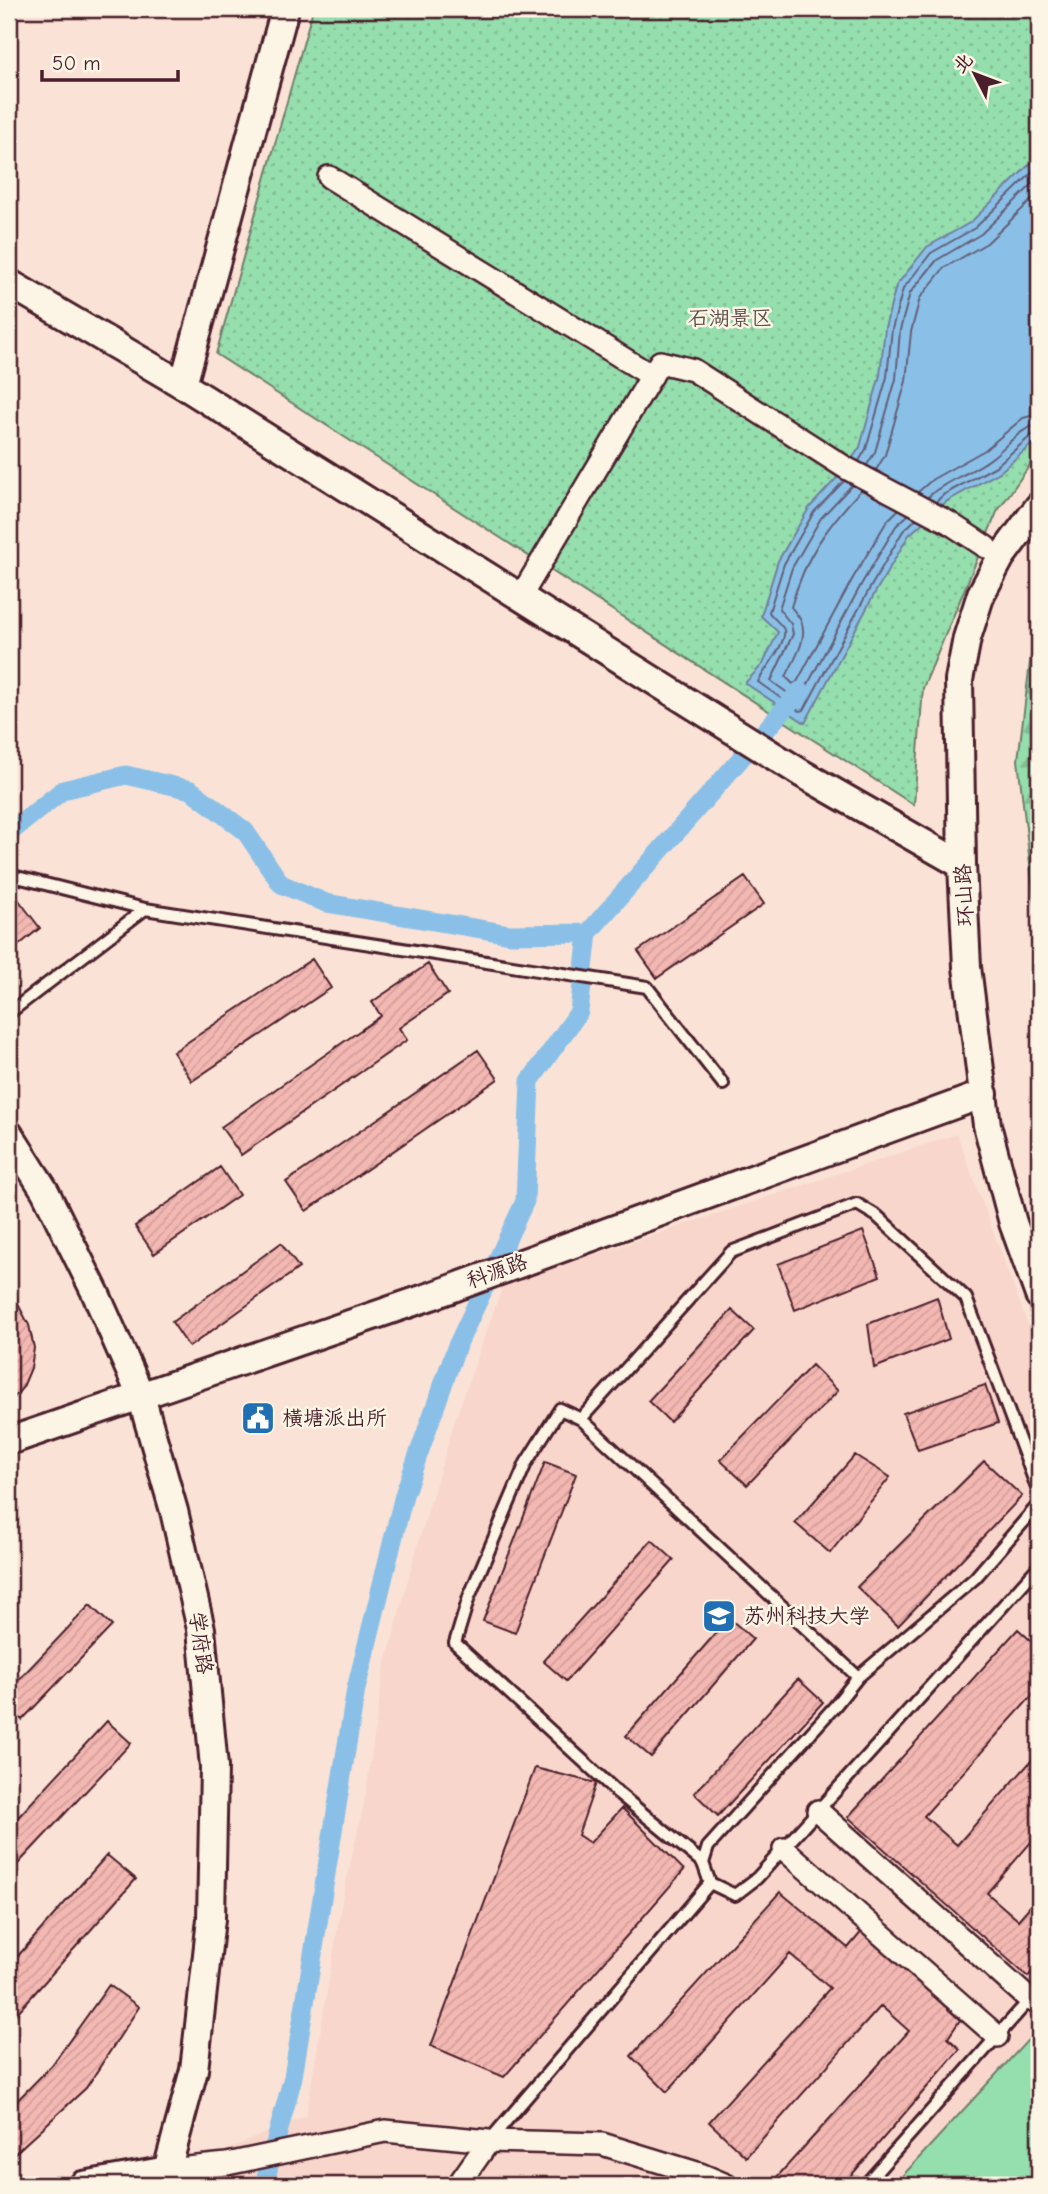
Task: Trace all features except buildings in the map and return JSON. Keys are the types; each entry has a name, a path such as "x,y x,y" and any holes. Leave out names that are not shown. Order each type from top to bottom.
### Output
{"street":[{"path":"183,385 285,9"},
{"path":"329,177 652,376"},
{"path":"9,283 183,385 801,773 962,865"},
{"path":"521,596 660,362 693,370 846,468 948,522 986,547"},
{"name":"环山路","path":"1039,506 1001,557 981,594 967,638 959,680 962,865 967,967 988,1125 1013,1223 1039,1296"},
{"name":"科源路","path":"9,1441 434,1294 984,1094"},
{"name":"学府路","path":"9,1134 45,1191 95,1292 141,1396 174,1511 201,1629 214,1767 211,1919 194,2070 165,2178"},
{"path":"817,1811 1035,1994"},
{"path":"784,1849 997,2036"},
{"path":"83,2185 165,2178 385,2131 489,2141 602,2144 700,2174 726,2185"},
{"path":"457,2185 489,2141"}],"lane":[{"path":"9,875 145,909 647,987 723,1084"},
{"path":"9,1013 145,909"},
{"path":"581,1419 731,1252 857,1204 877,1216 966,1298 1039,1493"},
{"path":"858,1677 581,1419 560,1409 526,1464 469,1597 455,1643 618,1793 703,1863 710,1882 736,1895 757,1878 784,1849 1039,1566"},
{"path":"703,1863 708,1847 858,1677 975,1578 1039,1504"},
{"path":"489,2141 710,1882"},
{"path":"865,2185 1035,1994"}],"shaded area":[{"name":"苏州科技大学","path":"957,1134 1039,1355 1039,2185 143,2185 306,2116 343,1896 365,1798 383,1675 414,1557 456,1417 503,1285"}],"green space":[{"name":"石湖景区","path":"313,9 1039,9 1039,452 997,512 923,688 914,805 216,354"},
{"path":"1039,636 1039,941 1018,760 1032,646"},
{"path":"1039,2028 1039,2185 894,2185"}],"water":[{"path":"1039,155 1039,438 1000,472 947,501 909,535 805,723 745,683 763,664 778,632 761,616 778,561 809,508 846,468 860,447 880,375 885,328 896,286 927,247 971,222"}],"waterway":[{"path":"264,2185 293,2077 356,1689 404,1495 456,1348 525,1201 530,1081 579,1012 588,933 800,691"},
{"path":"9,833 63,790 126,775 191,790 245,831 281,884 326,903 510,934 588,933"}],"place":[{"name":"横塘派出所","path":"258,1418"},
{"name":"苏州科技大学","path":"719,1616"}]}
